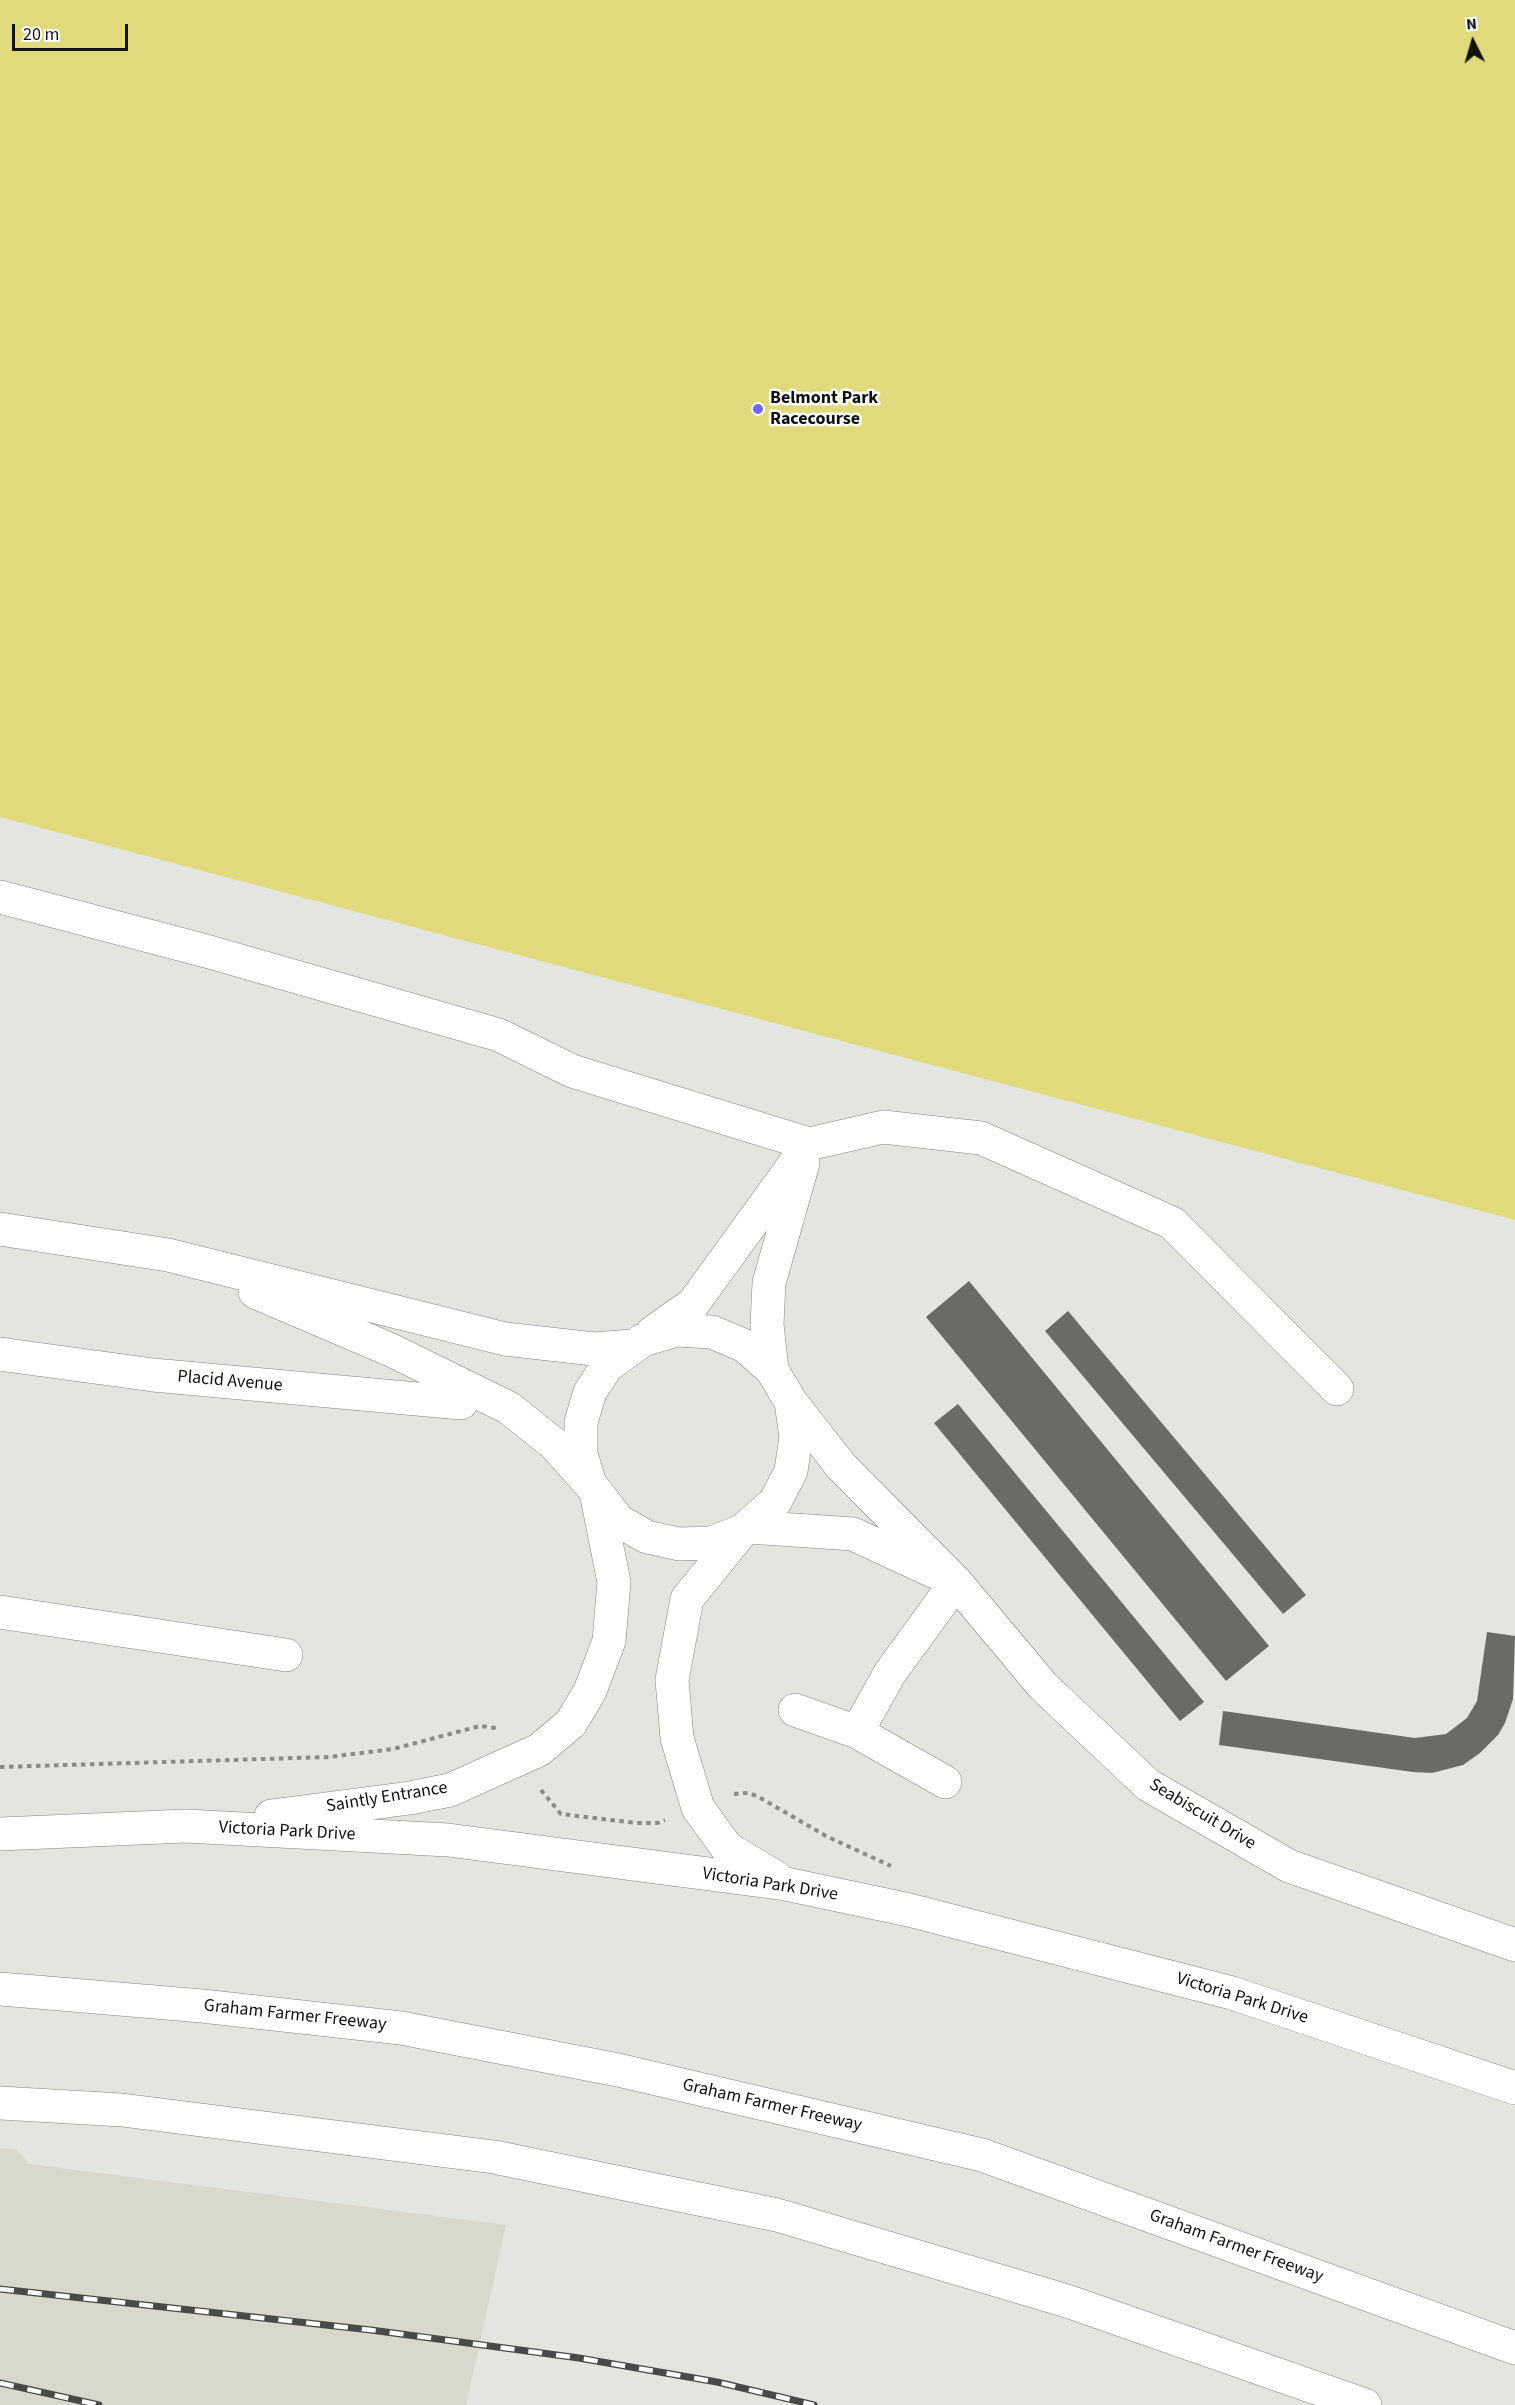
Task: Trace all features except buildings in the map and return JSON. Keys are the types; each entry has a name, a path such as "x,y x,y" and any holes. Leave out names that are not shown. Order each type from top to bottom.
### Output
{"main road":[{"path":"0,897 206,951 499,1035 572,1071 809,1144 883,1127 981,1138 1172,1223 1337,1389"},
{"path":"772,1370 767,1324 769,1283 809,1144"},
{"name":"Saintly Entrance","path":"186,1826 410,1798 450,1790 539,1750 572,1723 590,1691 609,1641 614,1582 594,1490 581,1454 581,1422 590,1392 607,1366 693,1304 809,1144"},
{"path":"0,1229 168,1255 505,1339 594,1349 637,1343 677,1330 712,1332 746,1346 772,1370 790,1402 796,1437 791,1471 774,1502 746,1529 687,1599 672,1680 677,1738 698,1808 727,1848 786,1884"},
{"path":"168,1255 391,1350 509,1408 554,1444 619,1521 647,1537 679,1544 711,1543 746,1529 853,1534 956,1582 890,1673 857,1732"},
{"name":"Placid Avenue","path":"0,1354 153,1375 461,1403"},
{"name":"Seabiscuit Drive","path":"790,1402 841,1466 956,1582 1043,1686 1148,1785 1289,1866 1515,1946"},
{"path":"0,1611 286,1655"},
{"path":"795,1710 857,1732 945,1782"},
{"name":"Victoria Park Drive","path":"0,1834 186,1826 448,1840 786,1884 909,1910 1232,1993 1515,2088"},
{"name":"Graham Farmer Freeway","path":"0,1989 202,2006 401,2028 618,2070 936,2144 993,2159 1515,2348"},
{"path":"0,2103 122,2110 494,2157 777,2215 1067,2301 1365,2405"}],"shaded area":[{"name":"Belmont Park Racecourse","path":"0,0 1515,0 1515,1220 0,817"},
{"path":"0,2148 16,2149 29,2164 506,2225 466,2405 0,2405"}],"railway":[{"path":"0,2289 371,2330 579,2358 717,2382 814,2405"},
{"path":"0,2383 99,2405"}],"place":[{"name":"Belmont Park Racecourse","path":"758,409"}]}
